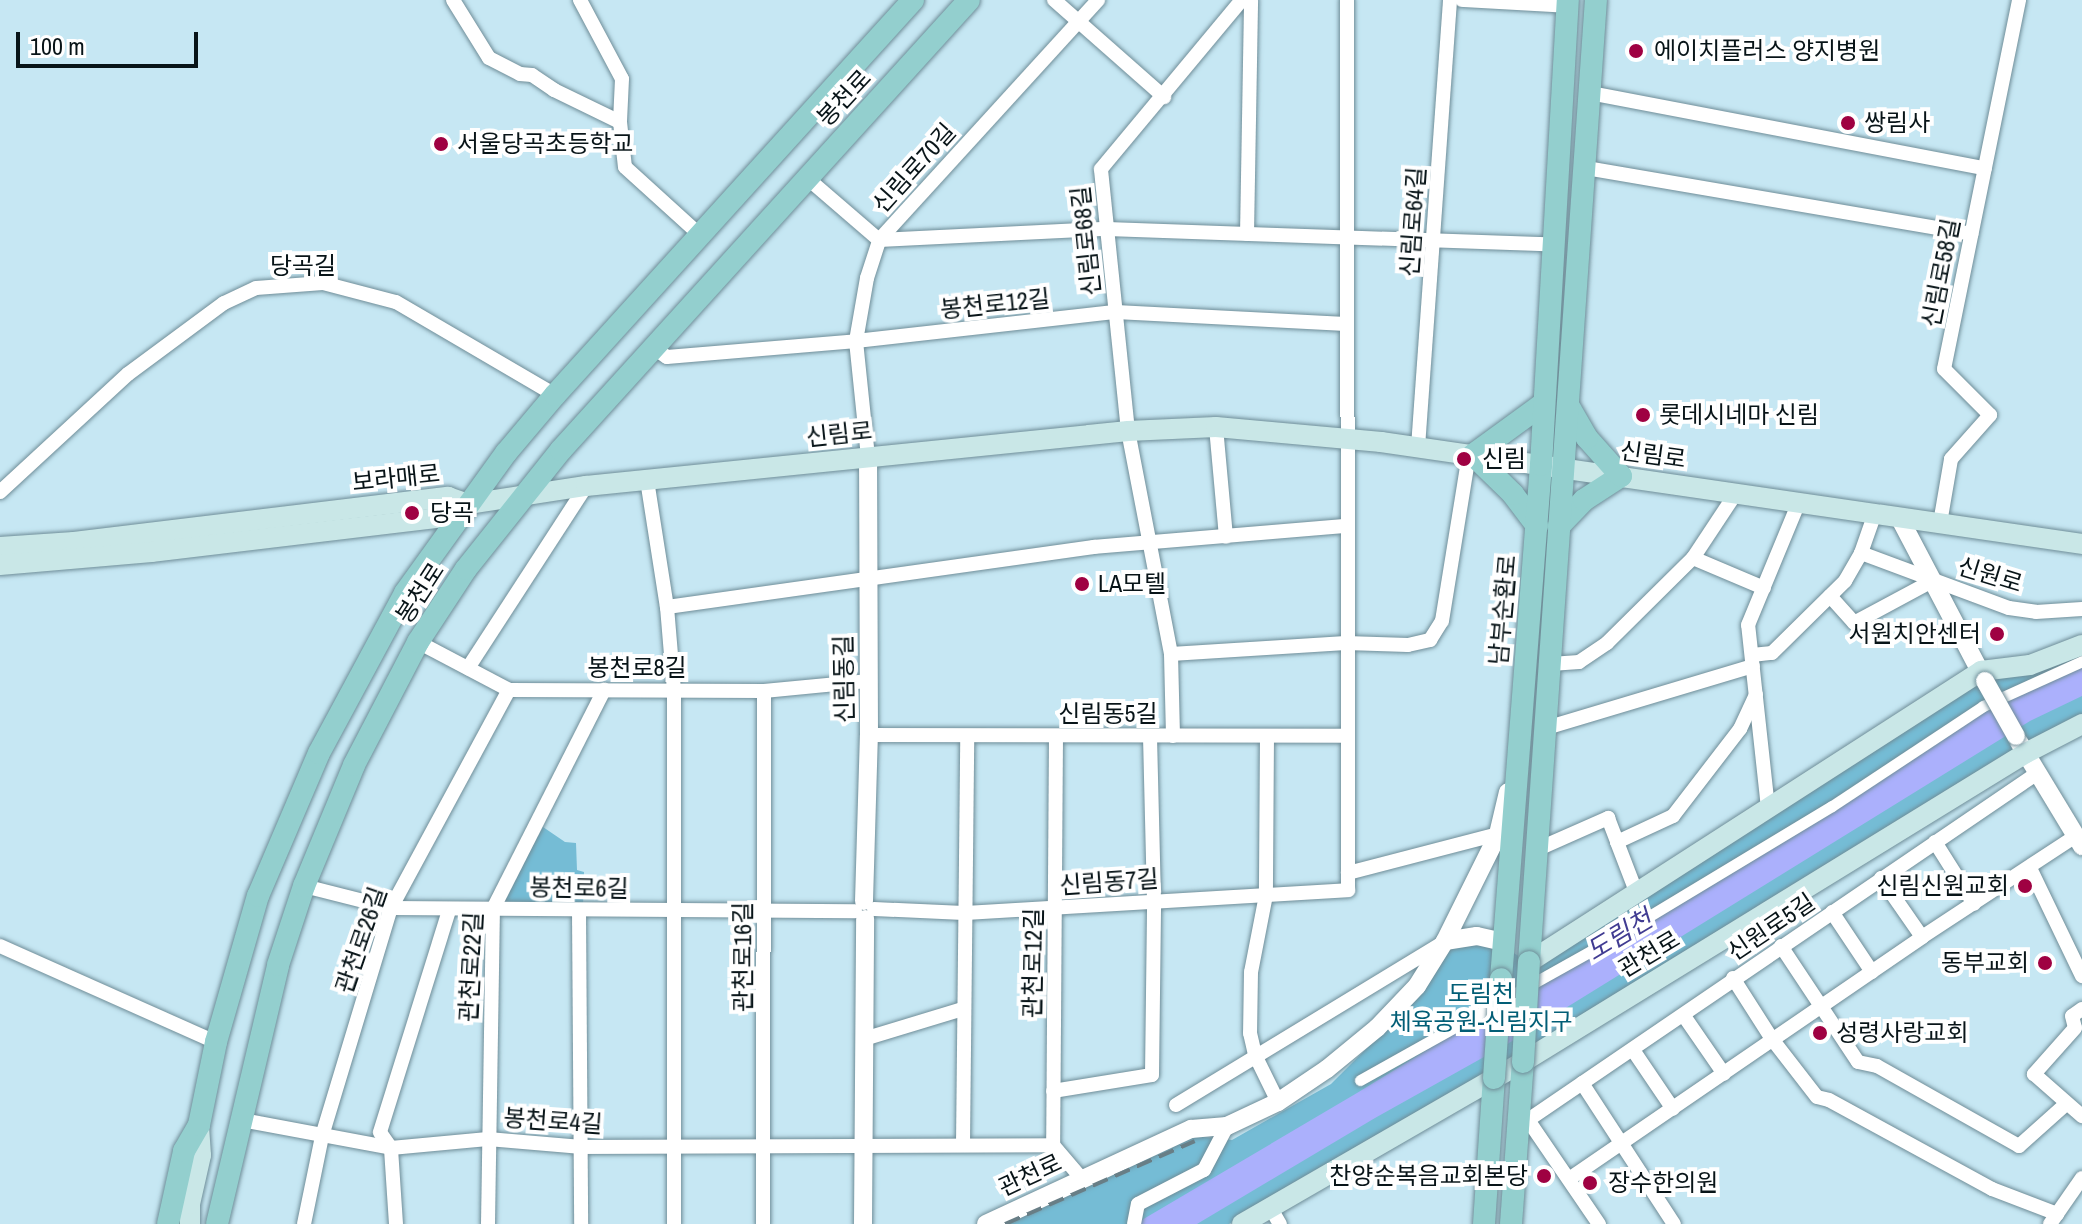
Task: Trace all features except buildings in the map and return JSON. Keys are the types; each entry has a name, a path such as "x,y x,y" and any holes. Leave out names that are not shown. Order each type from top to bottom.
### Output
{"main road":[{"name":"봉천로","path":"168,1224 184,1151 199,1125 216,1042 238,960 275,850 319,753 405,593 468,504 555,395 913,0"},
{"name":"봉천로","path":"220,1224 278,965 304,886 354,765 418,642 466,569 525,493 711,281 969,0"},
{"name":"남부순환로","path":"1484,1224 1520,714 1537,526 1570,395 1588,164 1596,0"},
{"name":"남부순환로","path":"1511,1224 1523,1119 1529,962 1559,526 1544,403 1568,3"},
{"path":"768,162 772,191 803,181"},
{"path":"684,253 697,246 715,248 711,281"},
{"path":"1559,526 1584,500 1621,476 1587,438 1570,395"},
{"path":"1537,526 1513,494 1471,455 1544,403"},
{"name":"신림로","path":"468,504 586,486 1128,431 1216,427 1345,437 2082,544"},
{"name":"보라매로","path":"0,547 74,542 448,497 468,504"},
{"name":"보라매로","path":"0,565 124,555 444,517 468,504"},
{"path":"1529,962 1768,808 1983,676 2030,665 2082,645"},
{"name":"관천로","path":"1242,1224 1275,1216 2021,745 2082,724"},
{"path":"238,960 253,936 267,931 275,942 278,965"},
{"path":"1498,1014 1500,1023 1511,1030 1520,1027 1526,1016"},
{"path":"190,1224 190,1204 201,1155 199,1125"},
{"path":"1486,1192 1490,1184 1498,1180 1511,1185 1513,1194"}],"street":[{"path":"453,0 489,58 520,74 532,75 554,90 620,122"},
{"path":"580,0 622,79 620,122 625,167 700,235"},
{"path":"1054,0 1164,97"},
{"name":"신림로70길","path":"868,457 856,341 879,240 1098,0"},
{"name":"신림로68길","path":"1173,736 1171,654 1128,431 1101,169 1242,0"},
{"path":"1247,234 1251,0"},
{"path":"1347,0 1345,437 1348,873 1498,834"},
{"name":"신림로64길","path":"1418,447 1450,0"},
{"path":"1462,0 1568,3"},
{"name":"신림로58길","path":"1940,523 1951,459 1990,415 1944,369 2019,0"},
{"path":"1590,93 1985,168"},
{"path":"1588,164 1971,234"},
{"path":"803,181 879,240 1107,229 1554,245"},
{"name":"당곡길","path":"0,492 128,374 224,303 256,288 323,283 396,302 555,395"},
{"name":"봉천로12길","path":"653,347 667,357 856,341 1116,312 1346,324"},
{"path":"1216,427 1226,537"},
{"path":"1171,654 1346,643 1408,645 1430,640 1442,621 1471,455"},
{"name":"신림동길","path":"863,1224 869,735 866,577 868,457"},
{"path":"647,480 667,607 674,690 674,1224"},
{"path":"468,668 586,486"},
{"path":"1551,664 1579,662 1607,643 1693,558 1736,493"},
{"path":"1768,808 1748,625 1799,502"},
{"path":"1546,728 1772,653 1845,581 1861,553 1875,513"},
{"name":"신원로","path":"1899,517 2021,745"},
{"path":"667,607 866,577 1148,541 1346,526"},
{"path":"1861,553 1932,581"},
{"path":"1693,558 1764,588"},
{"path":"1830,596 1854,623 1932,581"},
{"name":"신원로","path":"1932,581 2022,611 2082,609"},
{"name":"봉천로8길","path":"418,642 509,690 764,691 867,681"},
{"path":"1360,1080 1598,947 1832,806 1983,706 2082,661"},
{"name":"관천로26길","path":"304,1224 322,1136 391,908 509,690"},
{"name":"관천로22길","path":"488,1224 493,909 604,690"},
{"name":"관천로16길","path":"763,1224 764,691"},
{"path":"1617,842 1673,816 1740,729 1756,694"},
{"name":"관천로","path":"986,1224 1191,1129 1227,1126 1278,1102 1327,1069 1377,1028 1417,986 1445,941 1498,834 1520,714"},
{"name":"신림동5길","path":"869,735 1347,736"},
{"path":"963,1144 967,736"},
{"name":"관천로12길","path":"1053,1145 1056,736"},
{"path":"1053,1091 1152,1075 1154,900 1150,736"},
{"path":"1267,736 1266,895 1251,972 1250,1033 1255,1055 1278,1102"},
{"path":"1569,1179 1922,937 2030,868 2080,842 2021,745"},
{"name":"신원로5길","path":"1523,1119 1684,1016 1733,978 2039,772"},
{"path":"1538,849 1608,818 1637,894"},
{"path":"1935,842 1974,904"},
{"path":"2030,868 2082,976"},
{"name":"신림동7길","path":"865,910 964,913 1348,890 1348,873"},
{"path":"1881,878 1922,937"},
{"name":"봉천로6길","path":"304,886 391,908 579,912 765,908 865,910"},
{"path":"396,1224 391,1148 380,1132 449,910"},
{"path":"579,912 581,1224"},
{"path":"1832,912 1872,972"},
{"path":"1176,1105 1445,941 1477,936 1504,942"},
{"path":"0,946 216,1042"},
{"path":"1781,946 1858,1062 1877,1066 2019,1146 2066,1104"},
{"path":"1733,978 1772,1039 1817,1097 1829,1100 2053,1219 2082,1178"},
{"path":"864,1039 963,1009"},
{"path":"2082,1009 2072,1016 2075,1028 2034,1074 2082,1116"},
{"path":"1684,1016 1724,1074"},
{"path":"1633,1050 1673,1109"},
{"path":"1582,1083 1674,1224"},
{"path":"1523,1119 1599,1224"},
{"name":"봉천로4길","path":"242,1120 391,1148 488,1139 582,1147 1053,1145"},
{"path":"1134,1224 1138,1204 1204,1170 1227,1126"},
{"path":"1053,1145 1082,1179"}],"green space":[{"name":"도림천 체육공원-신림지구","path":"2082,649 2082,720 1539,1048 1229,1224 1006,1224 1194,1136 1232,1140 1331,1084 1389,1026 1447,945 1471,939 1501,945 1533,965 1973,682"},
{"path":"543,827 565,842 576,843 577,870 584,872 583,908 499,907"}],"water":[{"name":"도림천","path":"2082,661 2082,696 2030,721 1509,1043 1197,1224 1135,1224 1357,1093 1987,706"}],"railway":[{"path":"1005,1224 1195,1141"}],"place":[{"name":"에이치플러스 양지병원","path":"1636,51"},
{"name":"쌍림사","path":"1848,123"},
{"name":"서울당곡초등학교","path":"441,144"},
{"name":"롯데시네마 신림","path":"1643,415"},
{"name":"신림","path":"1464,459"},
{"name":"당곡","path":"412,513"},
{"name":"LA모텔","path":"1082,584"},
{"name":"서원치안센터","path":"1997,634"},
{"name":"신림신원교회","path":"2025,886"},
{"name":"동부교회","path":"2045,963"},
{"name":"성령사랑교회","path":"1820,1033"},
{"name":"찬양순복음교회본당","path":"1544,1176"},
{"name":"장수한의원","path":"1590,1183"}]}
